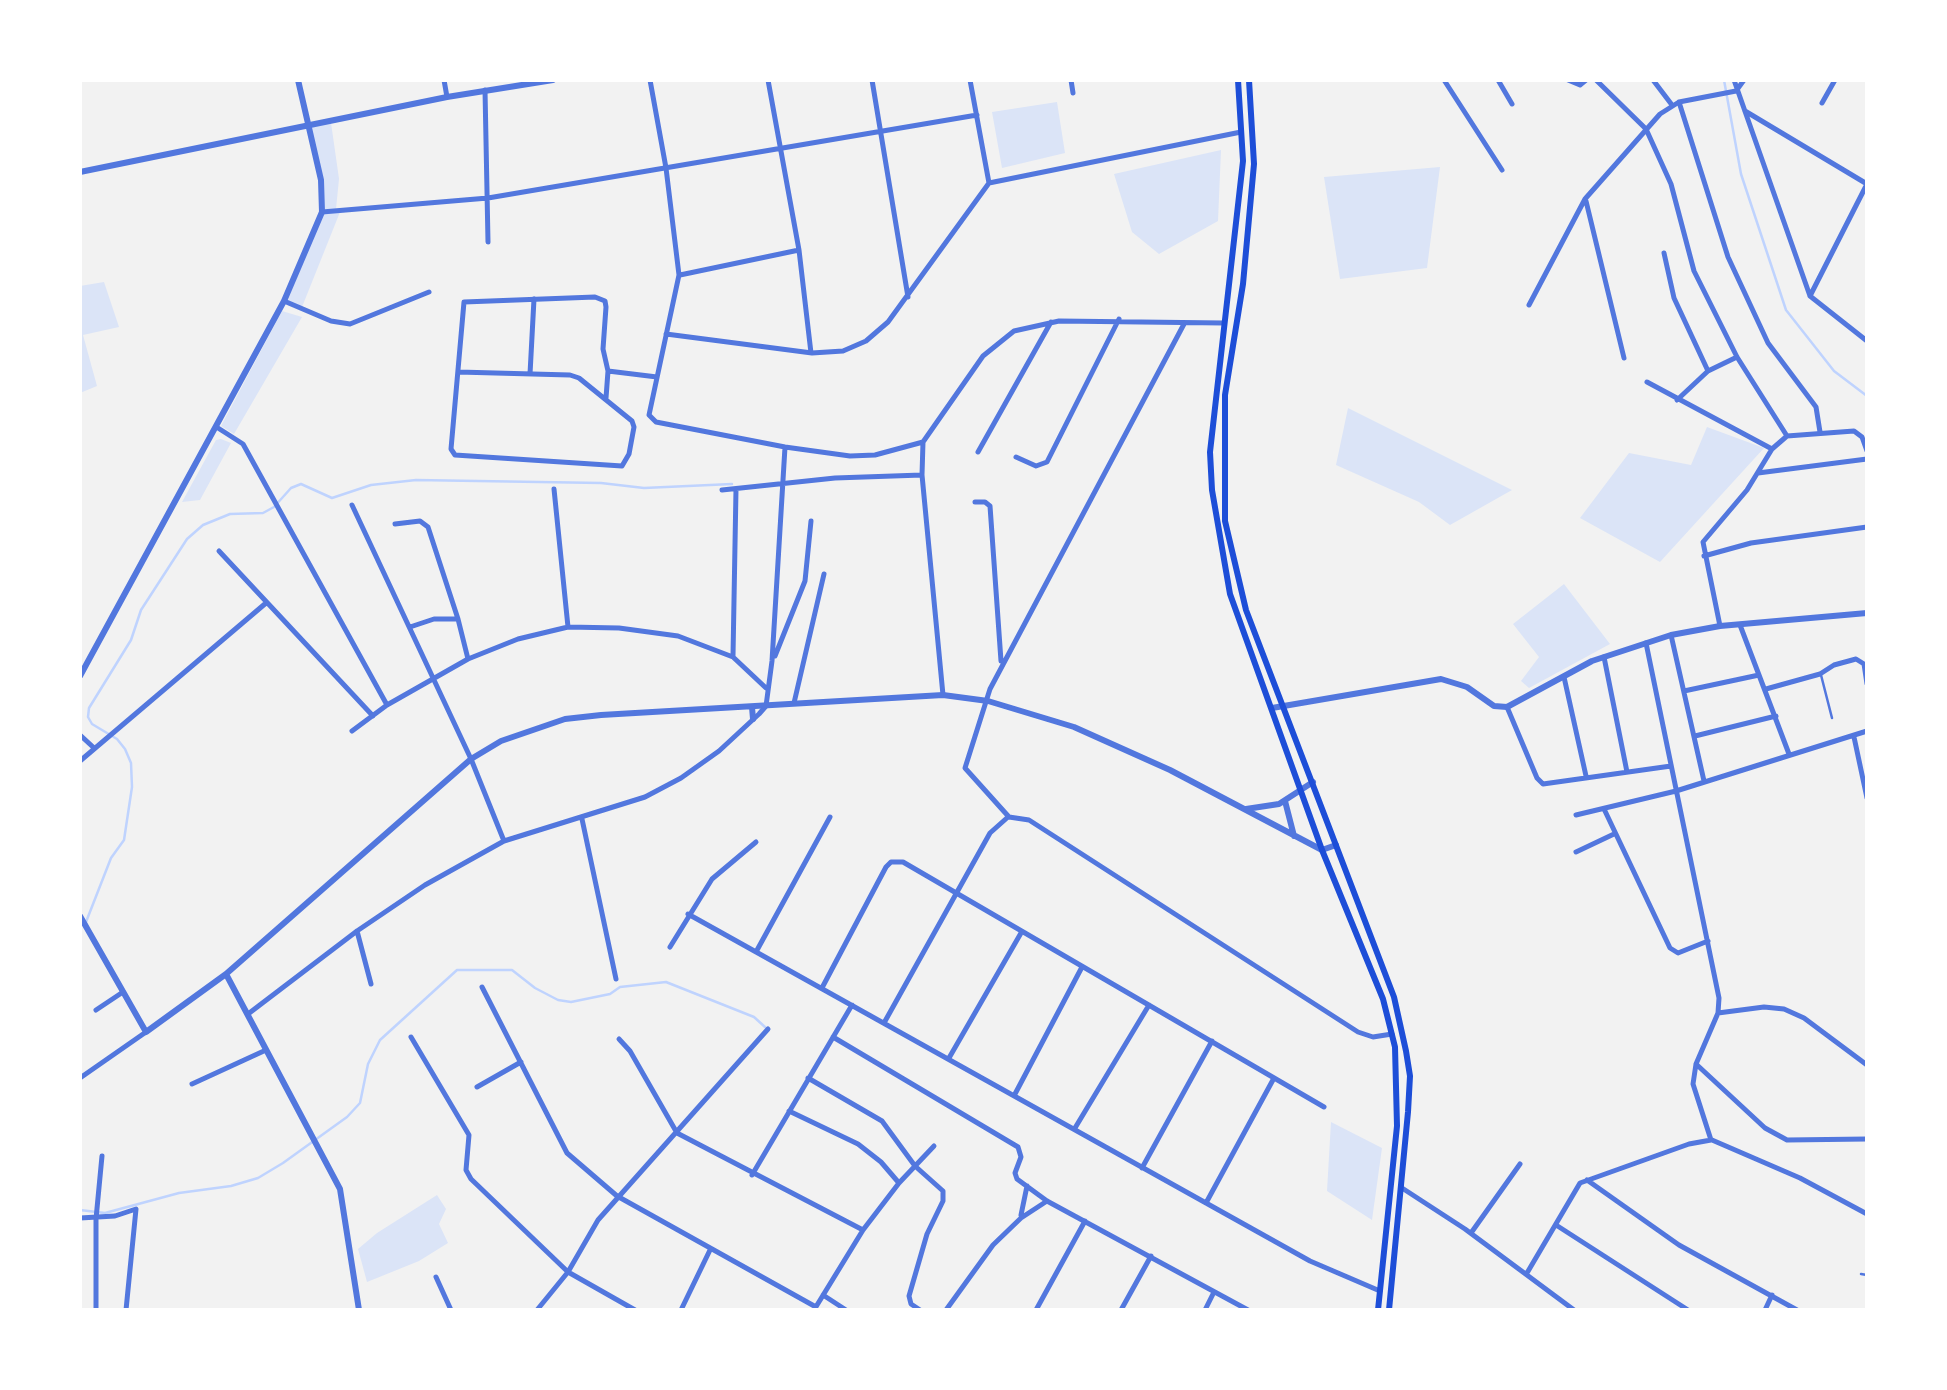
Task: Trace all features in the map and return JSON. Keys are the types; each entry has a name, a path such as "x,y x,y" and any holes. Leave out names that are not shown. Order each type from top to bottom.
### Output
{"main road":[{"path":"1238,80 1243,161 1210,452 1214,504 1230,594 1322,850 1384,999 1392,1034 1399,1088 1378,1310"},
{"path":"1249,80 1254,164 1243,284 1225,395 1223,496 1228,538 1246,610 1394,997 1406,1052 1410,1076 1389,1310"}],"street":[{"path":"80,676 218,428 284,301 322,212 321,180 298,80"},
{"path":"444,80 447,97"},
{"path":"80,172 447,97 553,80"},
{"path":"650,80 679,275 650,414 656,422 850,456 887,453 923,442"},
{"path":"768,80 799,250 812,354"},
{"path":"872,80 908,297"},
{"path":"970,80 989,183"},
{"path":"1071,80 1073,92"},
{"path":"1444,80 1502,170"},
{"path":"1498,80 1512,104"},
{"path":"1568,80 1580,85 1586,80"},
{"path":"1596,80 1646,129 1671,184 1694,271 1736,356 1787,436"},
{"path":"1652,80 1675,103 1738,282 1768,342 1816,407 1820,432"},
{"path":"1734,80 1810,296 1867,341"},
{"path":"1529,306 1585,199 1646,129 1675,103 1736,91 1744,80"},
{"path":"1822,103 1835,80"},
{"path":"485,90 488,242"},
{"path":"1744,111 1867,184 1810,296"},
{"path":"322,212 488,198 977,115"},
{"path":"666,334 812,354 843,351 866,341 908,297 989,183 1243,131"},
{"path":"1585,199 1624,358"},
{"path":"679,275 799,250"},
{"path":"1664,253 1674,298 1708,371"},
{"path":"284,301 337,323 350,324 430,292"},
{"path":"458,372 570,375 627,415 634,428 625,462 616,467 456,456 451,449 462,309 466,301 596,297 606,307 606,398"},
{"path":"530,374 534,299"},
{"path":"943,694 922,475 923,442 983,356 1014,331 1051,322 1119,319 1224,323"},
{"path":"1016,457 1036,466 1047,462 1119,319"},
{"path":"978,452 1051,322"},
{"path":"1184,324 1001,664 964,768 1009,816 1029,820 1358,1032 1373,1037 1392,1034"},
{"path":"1677,400 1708,371 1736,356"},
{"path":"608,371 658,377"},
{"path":"1647,382 1772,448"},
{"path":"218,428 243,444 388,706"},
{"path":"1720,626 1702,546 1758,474 1772,448 1787,436 1843,430 1858,433 1867,451"},
{"path":"248,1014 357,931 426,885 504,841 645,797 719,751 766,706 785,446"},
{"path":"1758,474 1867,459"},
{"path":"722,490 835,478 922,475"},
{"path":"554,489 568,627"},
{"path":"733,657 736,489"},
{"path":"974,502 990,506 1001,664"},
{"path":"352,504 471,758 504,841"},
{"path":"396,524 420,521 428,527 468,659"},
{"path":"772,661 805,581 811,521"},
{"path":"1704,556 1751,543 1867,528"},
{"path":"219,551 373,716"},
{"path":"794,703 824,574"},
{"path":"80,760 266,603"},
{"path":"1272,708 1441,679 1467,686 1494,706 1507,708 1604,656 1672,635 1720,626 1867,614"},
{"path":"410,627 434,619 458,619"},
{"path":"1740,625 1789,754"},
{"path":"352,731 431,678 468,659 531,634 568,627 619,628 678,636 733,657 766,688"},
{"path":"1672,635 1704,782"},
{"path":"1646,643 1719,998 1718,1014 1696,1064 1693,1084 1711,1140"},
{"path":"1604,656 1628,772"},
{"path":"1765,688 1820,674 1858,658 1864,664 1867,684"},
{"path":"1684,691 1759,675"},
{"path":"1564,677 1586,776"},
{"path":"80,1078 226,974 471,758 528,730 565,720 943,694 988,701 1044,716 1120,746 1322,850 1336,845"},
{"path":"752,707 753,719"},
{"path":"1507,708 1543,784 1671,766"},
{"path":"1695,736 1776,716"},
{"path":"1576,815 1676,791 1867,732"},
{"path":"80,735 93,746"},
{"path":"1854,737 1867,794"},
{"path":"1246,810 1284,801 1313,782"},
{"path":"1284,801 1294,836"},
{"path":"1605,811 1672,951 1678,953 1708,941"},
{"path":"884,1023 990,833 1009,816"},
{"path":"756,952 830,817"},
{"path":"582,818 616,979"},
{"path":"1576,852 1614,834"},
{"path":"670,947 712,879 756,842"},
{"path":"823,986 886,867 896,860 1324,1108"},
{"path":"688,914 1310,1260 1380,1291"},
{"path":"80,916 146,1032"},
{"path":"357,931 371,984"},
{"path":"949,1058 1022,933"},
{"path":"1014,1094 1082,966"},
{"path":"226,974 340,1189 359,1310"},
{"path":"482,987 567,1153 617,1196 815,1308 863,1230 934,1146"},
{"path":"96,1010 123,992"},
{"path":"752,1175 852,1004"},
{"path":"1075,1128 1149,1005"},
{"path":"1718,1014 1764,1007 1784,1009 1804,1018 1867,1064"},
{"path":"537,1310 568,1272 617,1196 768,1029"},
{"path":"411,1037 469,1135 468,1175 568,1272 635,1310"},
{"path":"833,1037 1018,1147 1017,1179 1047,1201 1248,1310"},
{"path":"619,1038 676,1133 863,1230"},
{"path":"1142,1168 1212,1041"},
{"path":"192,1084 266,1050"},
{"path":"477,1087 521,1062"},
{"path":"1696,1064 1765,1128 1787,1140 1867,1139"},
{"path":"808,1078 882,1121 915,1166 943,1190 909,1296 911,1304 920,1310"},
{"path":"1206,1203 1274,1078"},
{"path":"789,1111 858,1144 899,1184"},
{"path":"1526,1273 1577,1186 1688,1144 1711,1140 1800,1178 1867,1214"},
{"path":"96,1310 96,1219 102,1156"},
{"path":"1471,1233 1520,1164"},
{"path":"1587,1180 1679,1246 1797,1310"},
{"path":"1021,1218 1027,1186"},
{"path":"1402,1188 1471,1233 1574,1310"},
{"path":"946,1310 993,1244 1047,1201"},
{"path":"80,1218 96,1219 136,1208 126,1310"},
{"path":"1036,1310 1085,1221"},
{"path":"1554,1225 1688,1310"},
{"path":"681,1310 711,1248"},
{"path":"1121,1310 1151,1256"},
{"path":"436,1277 451,1310"},
{"path":"1205,1310 1214,1292"},
{"path":"822,1295 846,1310"},
{"path":"1764,1310 1772,1296"}],"lane":[{"path":"1820,674 1832,718"}],"shaded area":[{"path":"1057,102 1065,153 1002,168 992,112"},
{"path":"331,123 339,179 336,209 323,211 324,182 311,127"},
{"path":"1221,150 1218,221 1159,254 1132,232 1114,174"},
{"path":"1440,167 1427,268 1340,279 1324,177"},
{"path":"340,212 302,307 287,302 323,213"},
{"path":"104,282 119,327 83,335 97,386 80,393 80,286"},
{"path":"282,311 302,317 234,434 221,426"},
{"path":"1348,408 1512,490 1450,525 1419,502 1336,465"},
{"path":"1707,427 1764,448 1660,562 1580,518 1629,453 1691,465"},
{"path":"216,440 231,443 200,500 182,502"},
{"path":"1564,584 1610,644 1529,688 1521,681 1539,657 1513,624"},
{"path":"1331,1122 1382,1148 1372,1220 1327,1191"},
{"path":"437,1195 446,1209 439,1224 448,1243 419,1261 367,1282 358,1249"}],"waterway":[{"path":"1724,80 1741,174 1786,310 1834,371 1867,396"},
{"path":"86,922 111,858 124,840 132,787 131,763 125,749 117,739 92,724 89,708 131,640 141,610 187,539 203,525 230,514 263,513 301,484 332,498 371,485 416,480 601,483 644,488 732,484"},
{"path":"80,1210 105,1213 179,1193 231,1186 258,1178 283,1163 347,1117 360,1103 368,1064 380,1040 457,970 512,970 535,988 571,1002 610,994 620,987 666,982 754,1017 765,1027"}]}
